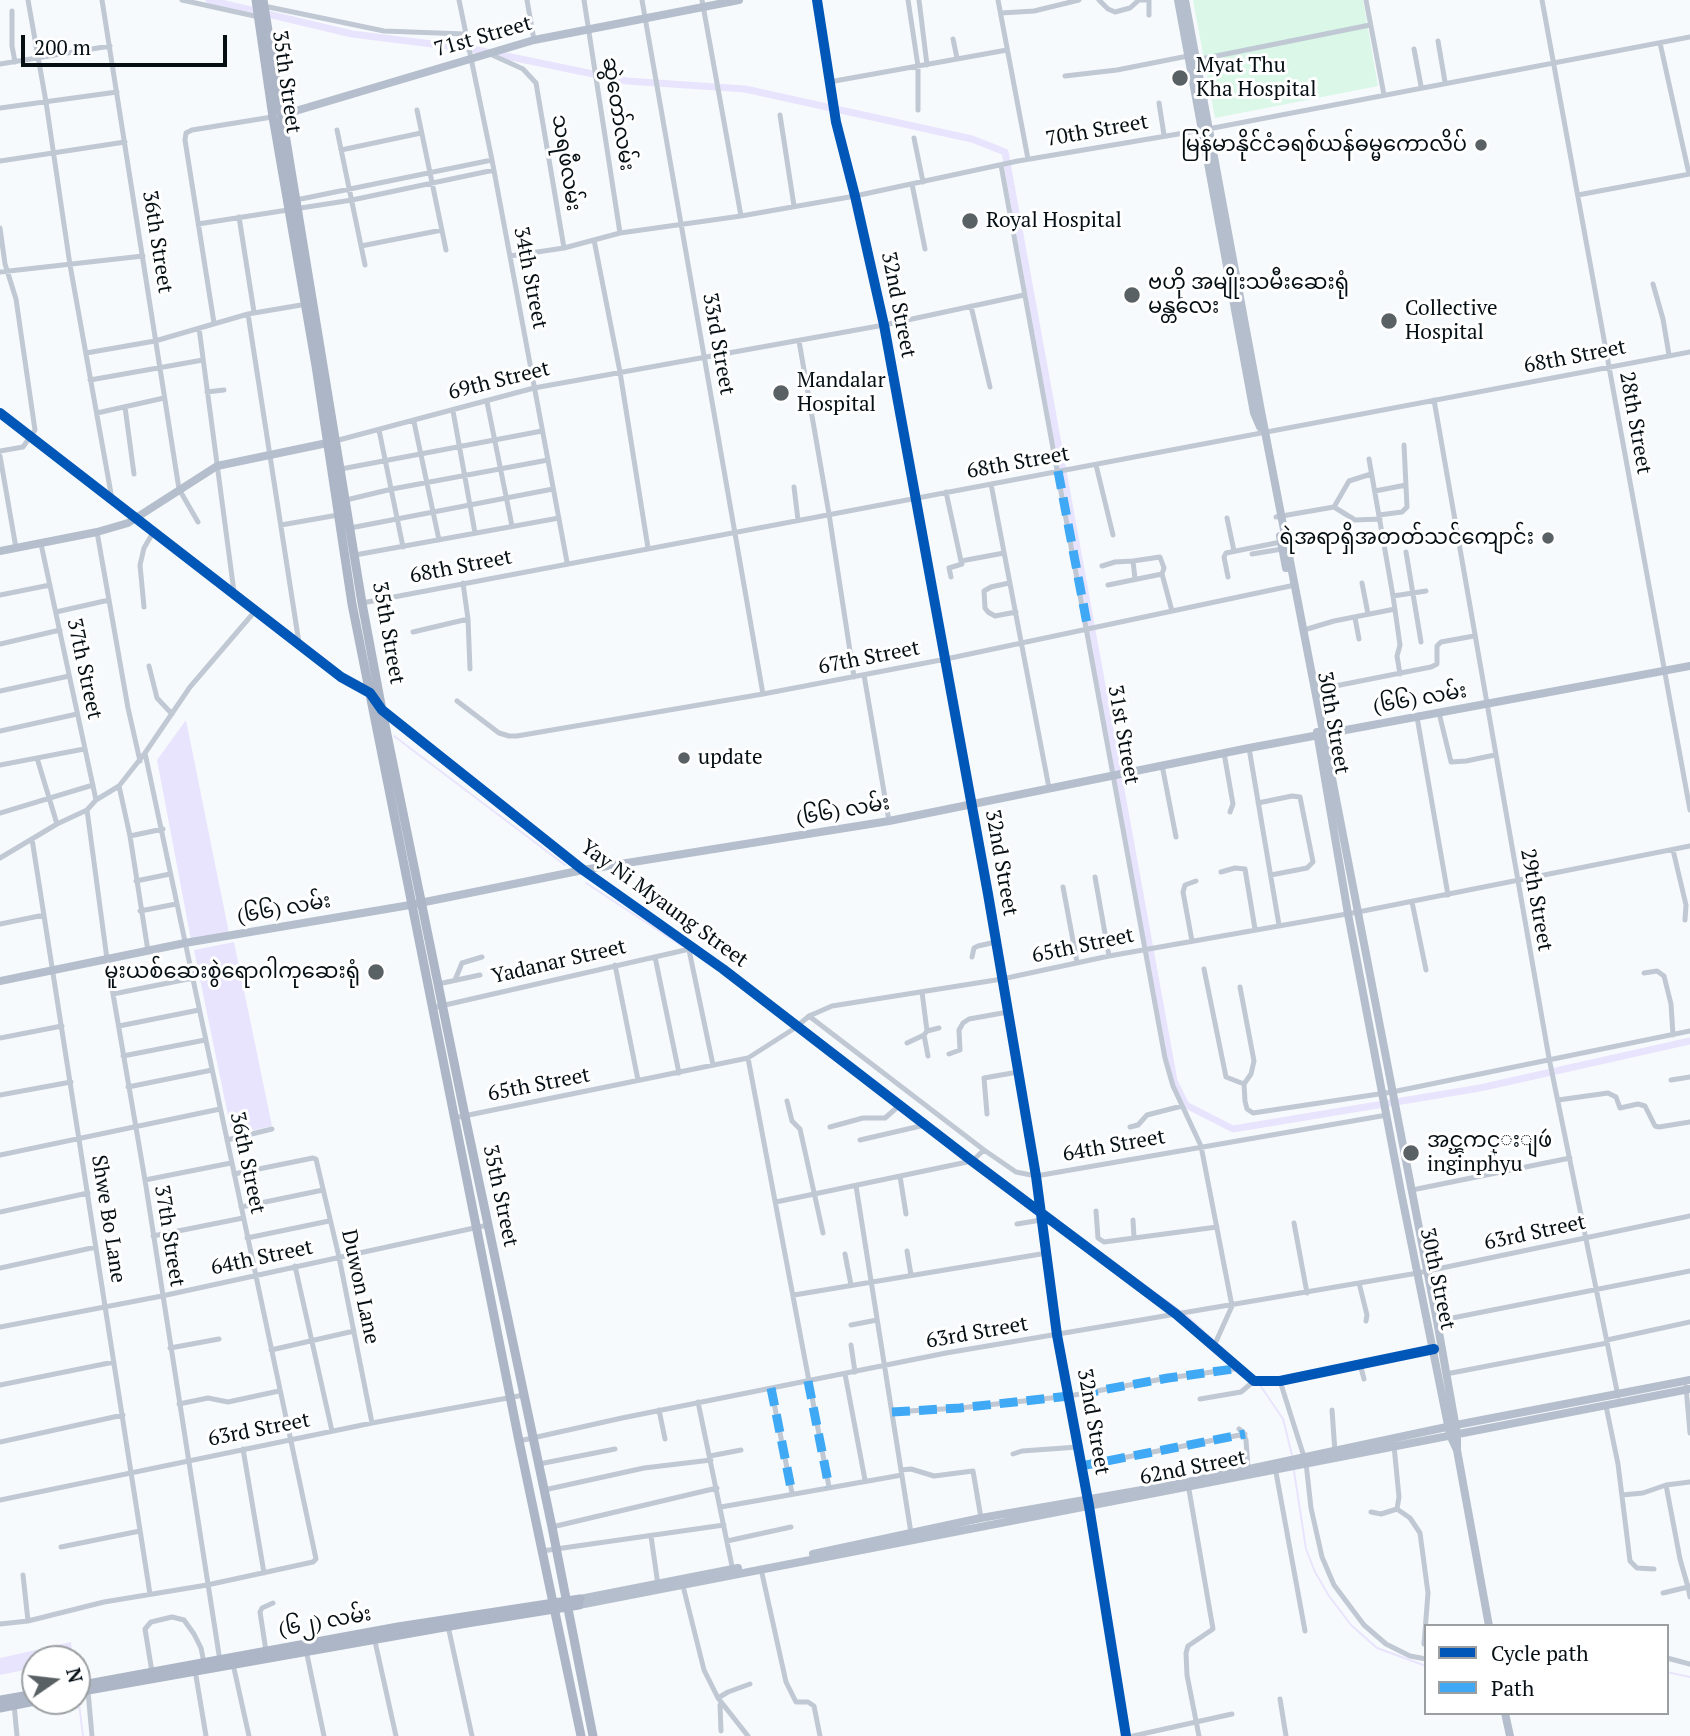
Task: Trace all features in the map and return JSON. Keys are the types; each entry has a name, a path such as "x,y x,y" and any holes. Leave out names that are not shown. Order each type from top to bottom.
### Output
{"main road":[{"name":"71st Street","path":"278,116 469,55 646,18 702,3 739,0"},
{"name":"30th Street","path":"1178,0 1264,432 1337,828 1348,914 1388,1095"},
{"name":"30th Street","path":"1185,0 1191,59"},
{"name":"35th Street","path":"261,10 331,442 338,515 401,800 593,1736"},
{"name":"35th Street","path":"331,442 341,469 355,555 357,603 370,693 390,802 581,1736"},
{"name":"69th Street","path":"0,551 97,532 128,523 217,466 331,442"},
{"name":"30th Street","path":"1279,516 1282,545 1304,630 1320,734"},
{"name":"(၆၆) လမ်း","path":"0,981 185,943 410,905 583,870 889,821 1320,734 1690,666"},
{"path":"390,802 401,800"},
{"name":"30th Street","path":"1337,828 1358,912 1389,1110 1423,1272 1437,1321 1453,1430"},
{"name":"30th Street","path":"1389,1110 1412,1190 1434,1349 1457,1450 1489,1624"},
{"name":"62nd Street","path":"1299,1461 1688,1385"},
{"name":"62nd Street","path":"1453,1430 1606,1406 1618,1399"},
{"name":"62nd Street","path":"579,1602 1189,1485 1335,1452 1393,1443"},
{"name":"62nd Street","path":"1189,1485 1248,1468 1275,1467"},
{"name":"62nd Street","path":"733,1572 761,1569 981,1518 1088,1503"},
{"name":"(၆၂) လမ်း","path":"91,1687 579,1602"},
{"name":"(၆၂) လမ်း","path":"232,1661 266,1651 306,1648"},
{"name":"(၆၂) လမ်း","path":"91,1687 152,1672 199,1667"},
{"path":"0,1708 21,1699"},
{"path":"0,1700 21,1701"},
{"path":"1506,1715 1510,1736"}],"street":[{"path":"28,0 112,499"},
{"name":"36th Street","path":"102,0 179,489"},
{"path":"182,0 384,31 465,36"},
{"name":"34th Street","path":"459,0 494,170 567,562"},
{"path":"527,0 534,40"},
{"name":"ဆွဲတော်လမ်း","path":"584,0 620,233"},
{"name":"33rd Street","path":"642,0 762,694"},
{"name":"32nd Street","path":"817,0 832,103 884,325 946,659 1036,1176 1057,1335 1082,1466 1126,1736"},
{"path":"908,0 918,66 918,110"},
{"path":"919,0 927,65"},
{"path":"998,0 1028,159"},
{"path":"1001,13 1034,11 1079,0"},
{"path":"1099,0 1115,12 1130,8 1139,0 1147,0 1149,15"},
{"path":"1366,0 1384,95"},
{"name":"28th Street","path":"1542,0 1690,810"},
{"path":"702,3 741,216"},
{"path":"12,11 15,62"},
{"path":"1065,76 1191,59 1370,25"},
{"name":"70th Street","path":"510,257 564,248 620,233 855,196 1028,159 1205,129 1690,37"},
{"path":"953,39 957,58"},
{"path":"1438,41 1445,82"},
{"path":"1578,195 1689,174 1660,43"},
{"path":"0,64 110,46"},
{"path":"1414,49 1421,86"},
{"path":"829,82 1007,50"},
{"name":"သရဖီလမ်း","path":"488,53 523,69 536,83 564,248"},
{"path":"0,108 117,92"},
{"path":"1159,103 1164,135"},
{"path":"416,110 446,250"},
{"path":"779,115 794,206"},
{"path":"214,323 186,133 278,116"},
{"path":"337,130 365,265"},
{"path":"341,150 421,133"},
{"path":"914,138 923,182"},
{"path":"0,161 55,155 125,142"},
{"path":"198,224 492,160"},
{"name":"31st Street","path":"1003,164 1024,295 1060,471 1088,629 1120,773 1165,1058 1172,1086 1201,1146 1232,1306"},
{"path":"292,205 352,200 494,170"},
{"path":"912,184 925,249"},
{"path":"239,217 269,454 299,644"},
{"path":"0,228 16,299 35,430 23,447 0,454 16,548"},
{"path":"361,246 442,230"},
{"path":"594,240 620,372 648,548"},
{"path":"0,272 144,256"},
{"path":"1653,284 1669,355"},
{"name":"69th Street","path":"331,442 534,388 884,325 1024,295"},
{"path":"86,353 155,341 251,313 309,303"},
{"path":"971,306 990,387"},
{"path":"199,328 234,593"},
{"path":"799,341 854,677"},
{"name":"68th Street","path":"357,603 1690,352"},
{"path":"90,380 203,360"},
{"path":"207,392 224,390"},
{"path":"97,413 164,398"},
{"name":"29th Street","path":"1434,400 1549,1058 1618,1399"},
{"path":"487,402 512,526"},
{"path":"125,407 134,474"},
{"path":"453,411 475,533"},
{"name":"Yay Ni Myaung Street","path":"0,413 341,677 370,693 382,710 583,870 925,1125 978,1155 1039,1207 1217,1342 1255,1381"},
{"path":"414,422 423,454 439,540"},
{"path":"379,430 403,547"},
{"path":"341,469 542,431"},
{"path":"1279,516 1334,507 1355,520 1405,510 1404,445"},
{"path":"346,500 548,460"},
{"path":"1369,460 1394,596 1400,645 1397,656 1400,674"},
{"path":"1096,465 1113,535"},
{"path":"1334,507 1349,481 1371,474"},
{"path":"990,484 1023,643 1049,788"},
{"path":"1375,491 1406,485"},
{"path":"794,487 798,520"},
{"path":"179,489 198,522"},
{"path":"350,528 553,489"},
{"path":"946,492 964,573"},
{"path":"281,525 338,515"},
{"path":"355,555 559,518"},
{"path":"1227,518 1234,551"},
{"path":"144,607 140,565 144,548 154,531"},
{"path":"97,532 140,761"},
{"name":"37th Street","path":"41,544 96,800"},
{"path":"1228,577 1224,555 1234,551 1282,545"},
{"path":"1252,554 1282,545"},
{"path":"1406,552 1421,642"},
{"path":"951,578 949,568 1003,553"},
{"path":"1102,566 1160,557 1172,611"},
{"path":"1133,561 1135,579"},
{"path":"1108,585 1162,574"},
{"path":"463,583 470,669"},
{"path":"1009,583 984,591 985,608 995,616 1016,612"},
{"path":"1362,583 1368,614"},
{"path":"0,594 50,585"},
{"name":"67th Street","path":"457,701 499,733 509,736 854,677 1292,585"},
{"path":"1394,596 1426,591"},
{"path":"56,612 109,600"},
{"path":"1304,630 1395,609"},
{"path":"0,858 57,824 87,810 96,800 119,786 140,761 190,687 256,610"},
{"path":"1355,618 1359,639"},
{"path":"413,632 468,619"},
{"path":"0,644 60,630"},
{"path":"1315,690 1437,664 1437,646 1441,642 1474,636"},
{"path":"149,666 156,698 172,714"},
{"path":"864,675 889,821"},
{"path":"0,691 69,676"},
{"path":"1439,713 1451,762 1495,755"},
{"path":"0,731 77,715"},
{"path":"1417,717 1448,895"},
{"path":"1249,748 1279,925"},
{"path":"0,765 84,749"},
{"name":"36th Street","path":"145,753 151,771 176,904 315,1560 264,1573"},
{"path":"1224,753 1233,804 1230,812"},
{"path":"37,758 57,824"},
{"path":"1163,765 1176,837"},
{"path":"0,813 93,785"},
{"path":"119,786 130,836 148,951"},
{"path":"1258,803 1292,796 1300,797 1313,862 1310,867 1271,875"},
{"name":"37th Street","path":"87,810 107,959 145,1180 220,1663"},
{"path":"130,836 163,829"},
{"name":"Shwe Bo Lane","path":"32,839 150,1594"},
{"name":"65th Street","path":"454,1118 748,1058 803,1023 809,1016 832,1006 1002,979 1149,948 1412,902 1690,846"},
{"path":"1673,850 1686,905 1685,920"},
{"path":"1222,872 1241,867 1245,870 1255,929"},
{"path":"136,881 170,874"},
{"path":"1095,877 1109,956"},
{"path":"1192,941 1183,892 1185,885 1196,881"},
{"path":"1063,887 1077,962"},
{"path":"1412,902 1426,970"},
{"path":"140,911 176,904"},
{"path":"0,924 44,915"},
{"path":"972,957 974,948 996,942"},
{"path":"691,949 713,1065"},
{"name":"Yadanar Street","path":"432,1007 691,949"},
{"path":"455,981 462,963 482,957"},
{"path":"655,957 679,1073"},
{"path":"615,965 638,1080"},
{"path":"1204,969 1226,1077 1244,1084"},
{"path":"1644,973 1657,971 1664,976 1671,1004 1673,1035"},
{"path":"438,984 480,975"},
{"path":"113,994 193,978"},
{"path":"1240,986 1254,1061 1251,1074 1244,1084 1247,1109 1253,1113 1388,1095 1549,1058 1690,1031"},
{"path":"922,992 928,1056"},
{"path":"118,1026 199,1010"},
{"path":"949,1054 960,1051 959,1030 963,1023 1008,1013"},
{"path":"809,1016 978,1155"},
{"path":"0,1038 62,1026"},
{"path":"907,1043 939,1028"},
{"path":"123,1056 205,1040"},
{"path":"748,1058 829,1487"},
{"path":"128,1087 212,1070"},
{"path":"988,1114 984,1078 1018,1072"},
{"path":"1671,1080 1690,1077"},
{"path":"0,1096 71,1082"},
{"path":"1558,1100 1608,1093 1616,1097 1620,1108 1638,1104 1645,1106 1655,1126 1690,1122"},
{"path":"787,1101 792,1121 799,1126 823,1233"},
{"path":"830,1127 863,1118 885,1118 900,1105"},
{"path":"1130,1127 1138,1125 1147,1115 1182,1106"},
{"path":"0,1154 220,1109"},
{"name":"64th Street","path":"978,1155 1016,1172 1036,1176 1389,1110"},
{"path":"860,1140 925,1125"},
{"path":"226,1140 272,1129"},
{"path":"776,1202 900,1176 978,1155"},
{"name":"Duwon Lane","path":"234,1174 315,1158 339,1257 372,1423"},
{"path":"1412,1190 1570,1158"},
{"path":"145,1180 231,1163"},
{"path":"900,1176 906,1214"},
{"path":"856,1186 912,1536"},
{"path":"241,1208 323,1190"},
{"path":"0,1212 88,1193"},
{"path":"1096,1212 1096,1233 1100,1240 1110,1242 1217,1227"},
{"name":"63rd Street","path":"519,1441 855,1371 1423,1272 1690,1216"},
{"path":"153,1236 243,1218"},
{"path":"1017,1224 1041,1220"},
{"path":"1133,1220 1135,1238"},
{"path":"247,1238 329,1221"},
{"path":"1294,1223 1307,1293"},
{"name":"64th Street","path":"0,1327 162,1296 488,1225"},
{"path":"0,1268 96,1247"},
{"path":"907,1251 911,1275"},
{"path":"794,1295 1047,1253"},
{"path":"845,1254 851,1285"},
{"path":"295,1266 332,1431"},
{"path":"1437,1321 1690,1271"},
{"path":"1359,1283 1366,1321"},
{"path":"1217,1342 1232,1306"},
{"path":"851,1325 877,1320"},
{"path":"1446,1374 1690,1322"},
{"path":"271,1350 354,1331"},
{"path":"170,1349 219,1339"},
{"path":"850,1345 855,1371"},
{"path":"1200,1399 1241,1392 1255,1381 1280,1381 1434,1349"},
{"path":"0,1385 114,1362"},
{"path":"1360,1364 1364,1379"},
{"path":"892,1412 960,1408 1069,1396 1241,1368"},
{"path":"845,1374 865,1480"},
{"path":"1280,1381 1322,1558 1343,1601 1385,1644 1410,1656 1424,1659"},
{"path":"1688,1385 1690,1433"},
{"path":"771,1388 792,1493"},
{"path":"179,1404 212,1398 228,1402 279,1391"},
{"name":"63rd Street","path":"0,1500 332,1431 524,1395"},
{"path":"698,1402 733,1572"},
{"path":"1606,1406 1618,1464 1630,1561 1637,1568 1654,1569"},
{"path":"659,1410 665,1439"},
{"path":"1332,1410 1335,1452"},
{"path":"0,1442 122,1415"},
{"path":"1239,1429 1245,1434 1248,1468"},
{"path":"1082,1466 1245,1434"},
{"path":"1393,1443 1399,1497 1397,1508"},
{"path":"1013,1454 1078,1447"},
{"path":"0,1624 27,1621 104,1602 264,1573 243,1449"},
{"path":"539,1464 615,1449"},
{"path":"544,1490 741,1450"},
{"path":"1275,1467 1305,1631"},
{"path":"721,1507 911,1469 934,1476 973,1471 981,1518"},
{"path":"1622,1495 1690,1482"},
{"path":"1189,1485 1213,1629 1188,1646 1186,1653 1186,1675 1199,1736"},
{"path":"1666,1485 1690,1597"},
{"path":"552,1527 717,1488"},
{"path":"1371,1512 1381,1514 1397,1508"},
{"path":"1397,1508 1415,1523 1420,1533 1428,1594 1426,1624"},
{"path":"542,1551 724,1525"},
{"path":"727,1541 791,1527"},
{"path":"61,1546 140,1531"},
{"path":"651,1536 658,1586"},
{"path":"761,1569 786,1682 796,1702 808,1702 814,1706 820,1736"},
{"path":"23,1574 27,1621"},
{"path":"682,1582 698,1653 719,1702 721,1731"},
{"path":"1663,1593 1689,1587"},
{"path":"266,1651 260,1612 262,1608 273,1603"},
{"path":"152,1672 145,1629 151,1622 179,1617 198,1641 206,1736"},
{"path":"447,1623 472,1736"},
{"path":"374,1636 396,1736"},
{"path":"306,1648 324,1736"},
{"path":"1669,1659 1690,1664"},
{"path":"232,1661 250,1736"},
{"path":"719,1702 728,1692 750,1684"},
{"path":"1280,1699 1286,1736"},
{"path":"14,1701 17,1736"},
{"path":"719,1702 735,1716 748,1736"},
{"path":"1133,1736 1232,1714"},
{"path":"87,1715 92,1736"}],"green space":[{"path":"1193,0 1363,0 1378,86 1215,118"}],"shaded area":[{"path":"186,720 229,933 191,940 157,760"},
{"path":"234,942 272,1126 232,1135 194,950"},
{"path":"21,1653 21,1671 0,1675 0,1658"}],"waterway":[{"path":"209,0 352,34 472,49 627,81 745,89 972,139 1005,152 1174,1081 1186,1105 1233,1129 1480,1088 1690,1041"},
{"path":"394,736 565,865"},
{"path":"586,883 682,946"},
{"path":"1101,1254 1182,1312"},
{"path":"1186,1315 1213,1340"},
{"path":"1217,1343 1254,1378"},
{"path":"1258,1382 1283,1419 1292,1455"},
{"path":"1294,1471 1306,1549 1329,1596 1351,1625 1377,1648 1424,1665"},
{"path":"1669,1672 1690,1677"},
{"path":"80,1715 83,1736"}],"marked path":[{"path":"1058,471 1088,629"},
{"path":"892,1412 960,1408 1069,1396 1241,1368"},
{"path":"808,1381 829,1487"},
{"path":"771,1388 792,1493"},
{"path":"1081,1466 1245,1434"}],"cycle path":[{"path":"817,0 836,122 884,325 988,894 1036,1176 1057,1335 1089,1506 1126,1736"},
{"path":"0,413 341,677 370,693 382,710 583,870 723,969 1176,1314 1254,1381 1280,1381 1434,1349"}],"place":[{"name":"Myat Thu Kha Hospital","path":"1180,78"},
{"name":"မြန်မာနိုင်ငံခရစ်ယန်ဓမ္မကောလိပ်","path":"1481,145"},
{"name":"Royal Hospital","path":"970,221"},
{"name":"ဗဟို အမျိုးသမီးဆေးရုံ မန္တလေး","path":"1132,295"},
{"name":"Collective Hospital","path":"1389,321"},
{"name":"Mandalar Hospital","path":"781,393"},
{"name":"ရဲအရာရှိအတတ်သင်ကျောင်း","path":"1548,538"},
{"name":"update","path":"684,758"},
{"name":"မူးယစ်ဆေးစွဲရောဂါကုဆေးရုံ","path":"376,972"},
{"name":"အင္ၾကင္းျဖဴ inginphyu","path":"1411,1153"}]}
